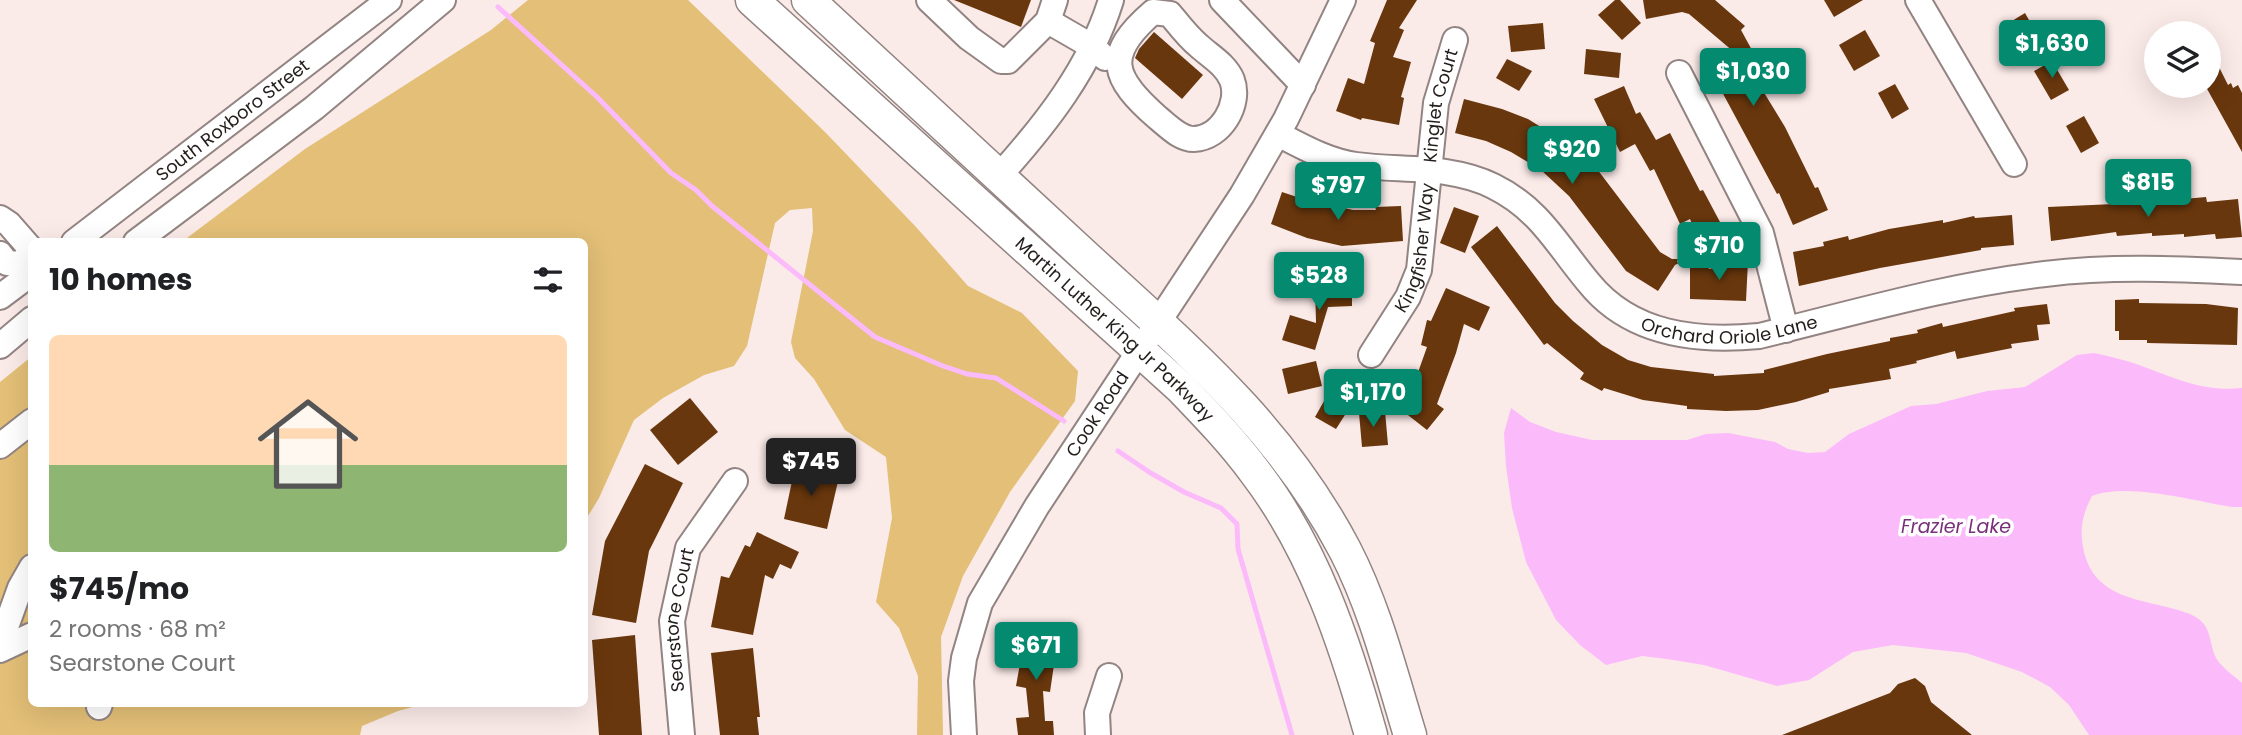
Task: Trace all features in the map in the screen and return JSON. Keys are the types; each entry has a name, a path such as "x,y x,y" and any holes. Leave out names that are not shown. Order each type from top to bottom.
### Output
{"main road":[{"name":"Martin Luther King Jr Parkway","path":"752,0 1181,388 1223,432 1284,514 1311,563 1331,609 1371,735"},
{"name":"Martin Luther King Jr Parkway","path":"822,4 999,176 1206,366 1249,412 1288,460 1346,551 1381,638 1410,735"}],"street":[{"name":"South Roxboro Street","path":"79,238 388,0"},
{"name":"South Roxboro Street","path":"141,238 314,108 443,0"},
{"path":"929,0 969,38 1001,61 1008,61 1052,11 1118,71 1127,88 1177,134 1192,139 1211,135 1227,117 1235,94 1231,78 1220,63 1197,44 1174,7 1153,12 1133,29 1121,52 1118,71"},
{"path":"999,176 1057,106 1101,32 1111,0"},
{"path":"1222,0 1303,85"},
{"name":"Cook Road","path":"964,735 961,681 964,658 980,603 1037,506 1159,324 1278,134 1343,0"},
{"path":"1918,0 2014,164"},
{"name":"Kinglet Court","path":"1429,171 1436,103 1455,40"},
{"path":"1679,73 1761,233 1786,330"},
{"name":"Orchard Oriole Lane","path":"1278,134 1317,155 1342,162 1460,175 1489,184 1530,209 1545,224 1600,295 1618,311 1663,332 1691,337 1737,338 1786,330 1961,287 2045,274 2124,268 2242,272"},
{"name":"Kingfisher Way","path":"1371,355 1416,283 1429,171"},
{"path":"0,218 28,246"},
{"path":"0,254 7,263 28,270"},
{"path":"0,297 28,271"},
{"path":"0,346 28,322"},
{"path":"0,446 28,424"},
{"name":"Searstone Court","path":"682,735 672,621 688,548 735,481"},
{"path":"0,644 20,588 28,575"},
{"path":"0,650 28,637"},
{"path":"1098,735 1097,713 1109,676"}],"shaded area":[{"path":"528,0 688,0 826,133 968,286 1022,313 1078,371 1075,401 1010,492 963,576 941,637 943,735 917,735 918,676 899,628 876,602 892,518 886,457 845,430 814,379 795,358 791,342 813,231 812,208 790,210 775,223 747,346 734,366 704,375 663,398 634,420 599,498 588,516 588,238 187,238 305,149 491,30"},
{"path":"28,359 28,707 413,707 362,726 360,735 0,735 0,382"}],"water":[{"name":"Frazier Lake","path":"2094,353 2134,363 2193,384 2216,388 2242,388 2242,507 2141,492 2106,492 2092,496 2084,516 2082,537 2090,567 2098,579 2109,588 2134,599 2188,613 2205,626 2218,661 2242,683 2242,735 2089,735 2069,705 2050,687 2022,672 1966,653 1893,645 1853,652 1809,680 1777,686 1704,665 1667,659 1642,656 1606,665 1580,645 1556,620 1526,562 1512,508 1506,466 1504,433 1511,408 1530,422 1556,432 1592,440 1687,440 1706,434 1728,433 1775,442 1788,449 1808,453 1825,452 1849,434 1911,406 1936,404 1987,391 2025,387 2077,355"}],"building":[{"path":"954,0 1031,0 1021,27"},
{"path":"1387,0 1417,0 1399,28 1404,30 1393,57 1411,62 1401,97 1404,98 1399,125 1362,118 1361,120 1336,111 1348,78 1364,84 1375,43 1370,41"},
{"path":"1615,0 1620,0 1641,23 1622,40 1598,15"},
{"path":"1643,0 1715,0 1745,26 1741,30 1759,63 1749,68 1785,127 1828,210 1793,225 1779,193 1777,194 1721,90 1738,81 1725,57 1734,52 1689,14 1682,12 1646,19"},
{"path":"1824,0 1863,0 1834,17"},
{"path":"2025,13 2039,38 2021,49 2007,24"},
{"path":"1543,23 1545,49 1511,52 1508,26"},
{"path":"1865,30 1880,56 1854,71 1839,45"},
{"path":"1154,32 1203,75 1182,99 1135,58"},
{"path":"1586,49 1621,53 1619,78 1584,74"},
{"path":"1507,59 1532,71 1519,91 1496,78"},
{"path":"2052,61 2069,90 2051,100 2034,71"},
{"path":"2221,71 2228,85 2231,83 2233,88 2238,85 2242,93 2242,152 2212,98 2221,98"},
{"path":"1895,84 1909,109 1892,119 1878,93"},
{"path":"1624,86 1636,114 1640,112 1656,140 1670,133 1729,242 1704,252 1690,219 1680,224 1654,169 1650,171 1635,144 1620,152 1594,99"},
{"path":"1464,99 1528,119 1552,134 1594,171 1597,169 1660,252 1672,259 1678,259 1679,263 1658,291 1626,271 1569,196 1541,170 1486,141 1455,133"},
{"path":"2084,116 2099,143 2081,153 2066,126"},
{"path":"1282,192 1353,210 1401,206 1403,241 1342,246 1307,238 1271,224"},
{"path":"2206,197 2207,202 2238,199 2242,237 2216,239 2215,234 2184,237 2184,234 2152,236 2152,233 2117,236 2116,232 2051,241 2048,207 2114,204 2114,201 2140,199 2140,203"},
{"path":"1454,207 1479,216 1465,253 1440,243"},
{"path":"2012,215 2014,245 1981,248 1799,286 1793,252 1824,246 1823,242 1848,236 1849,240 1889,229 1943,220 1943,223 1974,216"},
{"path":"1497,226 1555,303 1573,321 1602,345 1628,360 1651,367 1714,376 1764,373 1764,370 1827,354 1890,341 1890,338 1918,333 1917,330 1942,323 1943,327 2015,311 2014,308 2047,304 2050,324 2037,325 2039,340 2011,344 2012,348 1957,359 1955,351 1889,369 1891,379 1829,389 1829,392 1796,402 1758,410 1687,409 1687,406 1643,400 1604,388 1602,391 1580,379 1584,373 1547,343 1544,345 1471,247"},
{"path":"1748,261 1746,301 1690,299 1690,263 1707,263 1709,269"},
{"path":"1352,279 1352,306 1328,307 1315,350 1282,340 1290,315 1316,323 1315,281"},
{"path":"1446,288 1490,307 1479,331 1464,324 1437,404 1444,409 1427,430 1399,408 1422,380 1416,378 1427,347 1421,345 1427,320 1431,321"},
{"path":"2139,299 2139,303 2206,304 2238,308 2237,345 2119,340 2119,331 2115,331 2115,300"},
{"path":"1316,361 1322,386 1288,394 1282,369"},
{"path":"1328,394 1350,407 1336,429 1315,417"},
{"path":"690,398 718,432 678,465 650,430"},
{"path":"1385,411 1388,445 1362,447 1359,413"},
{"path":"645,464 683,483 649,551 636,623 592,615 605,541"},
{"path":"795,467 839,477 827,529 784,519"},
{"path":"757,532 799,552 791,569 780,564 773,579 765,575 753,635 711,627 721,576 729,578 745,545 750,547"},
{"path":"1026,630 1050,634 1049,643 1057,644 1050,692 1043,691 1045,721 1053,721 1054,735 1018,735 1016,718 1029,717 1026,688 1016,686"},
{"path":"635,635 642,735 599,735 592,640"},
{"path":"753,648 760,717 757,717 759,735 720,735 711,653"},
{"path":"1915,678 1925,686 1931,702 1972,735 1782,735 1890,693 1898,684"}],"waterway":[{"path":"498,7 597,97 671,173 696,190 712,206 875,337 943,366 967,374 996,378 1064,421"},
{"path":"1118,451 1184,492 1221,508 1237,524 1238,549 1292,735"}]}
